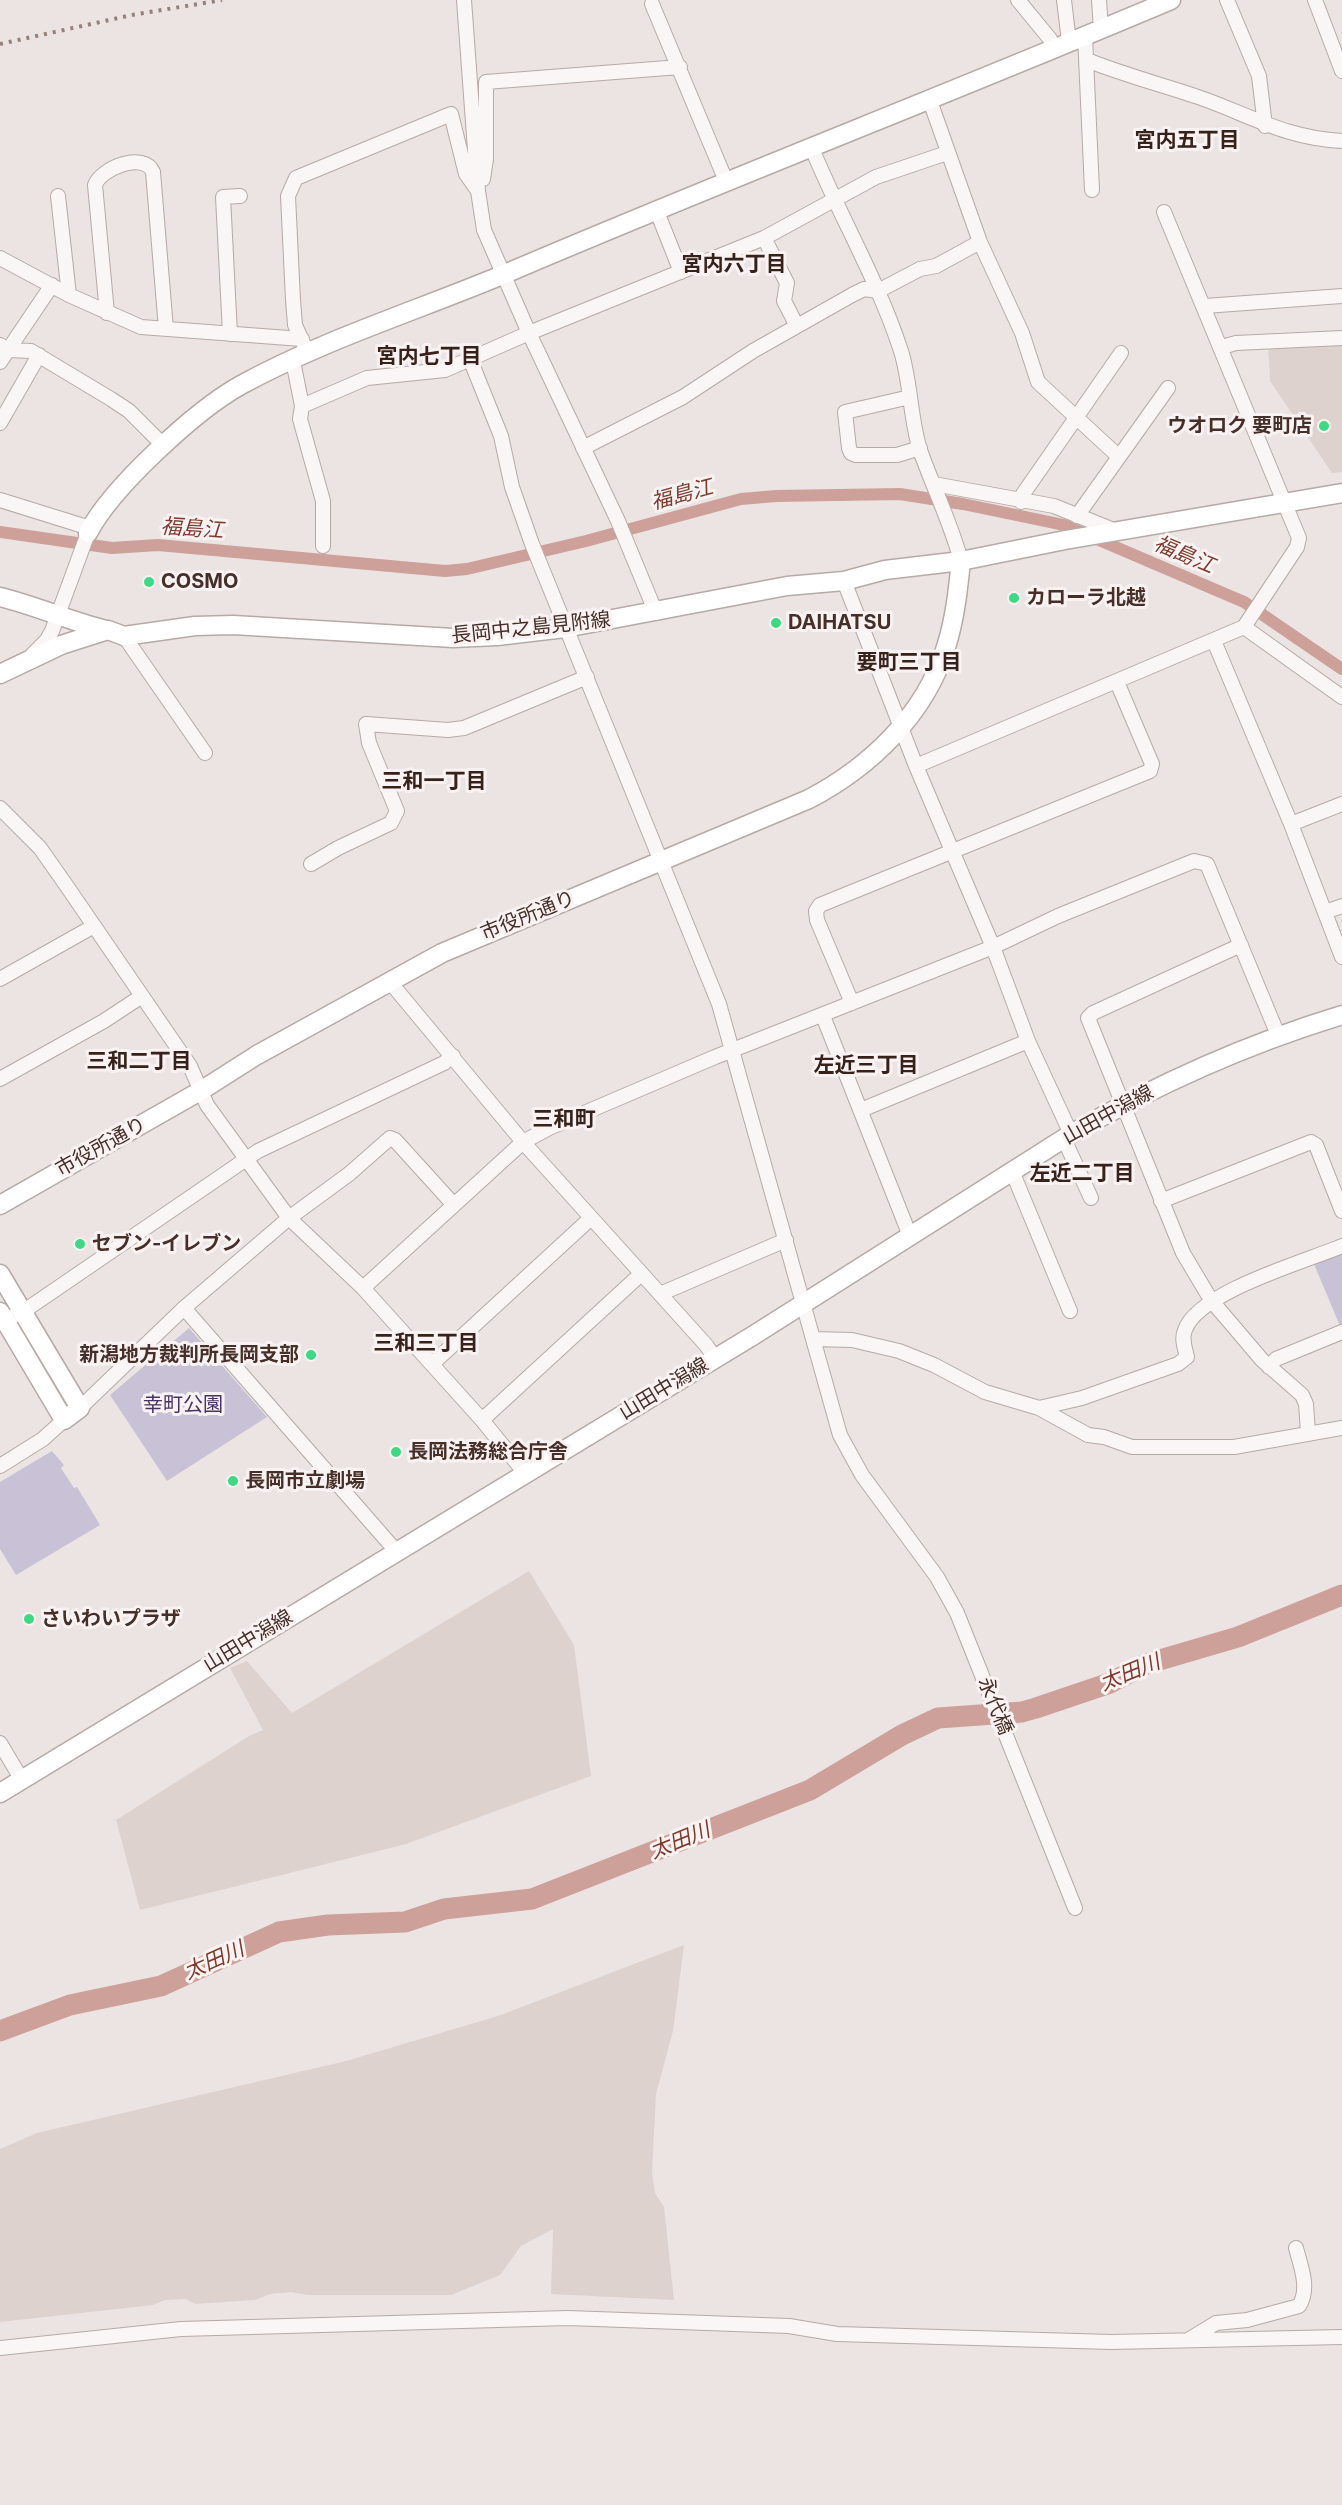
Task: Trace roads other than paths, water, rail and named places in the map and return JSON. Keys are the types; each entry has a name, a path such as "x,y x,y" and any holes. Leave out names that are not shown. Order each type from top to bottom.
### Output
{"main road":[{"path":"89,531 115,494 164,446 240,386 301,351 503,274 656,209 1171,0"},
{"path":"1111,532 1342,493"},
{"name":"長岡中之島見附線","path":"0,674 24,661 116,633 214,625 431,638 497,636 565,628 656,613 787,586 844,581 885,570 961,561 1111,532"},
{"name":"市役所通り","path":"0,1205 202,1090 257,1055 442,952 661,862 832,787 864,765 902,727 929,686 946,649 961,561"},
{"path":"0,597 57,614 76,623 116,633"},
{"name":"山田中潟線","path":"0,1793 715,1358 1067,1136 1122,1104 1184,1074 1278,1035 1342,1015"},
{"path":"0,1274 80,1408 64,1420 2,1316"}],"street":[{"path":"464,0 470,55 478,191 484,230 529,333 629,544 656,613"},
{"path":"1018,0 1050,39 1077,39"},
{"path":"1064,0 1077,39 1087,60 1092,190"},
{"path":"1077,39 1099,0"},
{"path":"1227,0 1259,76 1265,126"},
{"path":"1315,0 1342,71"},
{"path":"652,4 726,181"},
{"path":"1087,60 1203,99 1265,126 1299,136 1342,141"},
{"path":"478,191 486,159 486,82 680,67"},
{"path":"929,98 980,242 1022,333 1038,382 1118,456"},
{"path":"323,546 323,501 300,419 302,406 301,351 294,316 288,196 296,178 451,114 465,174 478,191"},
{"path":"811,146 834,202 878,291 901,352 920,448 945,517 955,537 961,561"},
{"path":"302,406 368,378 445,370 529,333 764,238 834,202 876,177 947,153"},
{"path":"107,313 95,185 97,178 105,172 135,161 142,161 148,163 153,172 166,329"},
{"path":"58,196 69,295"},
{"path":"230,334 223,197 240,196"},
{"path":"656,209 681,272"},
{"path":"916,766 1214,641 1246,623 1297,547 1299,538 1222,347 1164,212"},
{"path":"764,238 787,283 784,301 797,326"},
{"path":"583,448 683,397 753,351 864,289 878,291 920,269 936,266 980,242"},
{"path":"0,258 69,295 141,327 230,334 301,351"},
{"path":"3,352 52,285"},
{"path":"1205,306 1342,296"},
{"path":"1222,347 1236,344 1342,338"},
{"path":"3,352 31,351 39,355 129,411 164,446"},
{"path":"1021,502 1023,494 1121,353"},
{"path":"0,423 39,355"},
{"name":"永代橋","path":"470,359 501,436 512,487 532,544 719,1004 840,1436 852,1459 937,1577 969,1641 1075,1908"},
{"path":"1077,516 1168,388"},
{"path":"910,397 845,412 849,448 851,453 856,455 897,455 920,448"},
{"path":"934,488 971,489 1021,502 1054,506 1111,532"},
{"path":"0,500 89,531 47,640 24,661"},
{"path":"844,581 916,766 993,947 1091,1198"},
{"path":"1246,623 1342,697"},
{"path":"116,633 205,753"},
{"path":"1214,641 1291,824 1342,957"},
{"path":"311,864 338,848 391,823 397,811 369,743 366,724 448,730 464,728 587,677"},
{"path":"852,1003 817,920 816,911 820,905 1150,771 1152,765 1117,682"},
{"path":"1291,824 1342,804"},
{"path":"0,808 40,848 190,1066 207,1105 290,1218 363,1288 482,1419 525,1473"},
{"path":"363,1288 524,1142 558,1123 993,947 1058,916 1194,861 1207,864 1278,1035"},
{"path":"1325,912 1342,906"},
{"path":"0,978 94,926"},
{"path":"1241,945 1093,1013 1088,1018 1183,1252 1211,1300 1269,1367 1302,1395 1306,1404 1308,1433"},
{"path":"390,982 524,1142 715,1358"},
{"path":"0,1079 104,1021 142,996"},
{"path":"823,1016 910,1236"},
{"path":"861,1110 1028,1041"},
{"path":"2,1316 24,1311 246,1159 444,1063 453,1056"},
{"path":"80,1408 184,1308 290,1218 349,1174 390,1138 395,1140 454,1205"},
{"path":"1161,1201 1311,1142 1316,1145 1342,1211"},
{"path":"1012,1171 1070,1311"},
{"path":"432,1364 591,1218"},
{"path":"660,1294 786,1240"},
{"path":"1040,1408 1082,1398 1178,1364 1187,1357 1183,1337 1185,1328 1201,1307 1237,1287 1342,1246"},
{"path":"482,1419 640,1274"},
{"path":"184,1308 396,1551"},
{"path":"1269,1367 1276,1359 1342,1332"},
{"path":"813,1339 852,1340 899,1351 934,1365 985,1392 1040,1408 1088,1435 1104,1437 1132,1447 1234,1447 1342,1428"},
{"path":"0,1466 43,1439 64,1420"},
{"path":"0,1743 22,1780"},
{"path":"1185,2342 1216,2323 1246,2320 1299,2306 1304,2298 1305,2286 1296,2248"},
{"path":"0,2348 181,2329 568,2318 789,2326 837,2334 1111,2342 1342,2337"}],"waterway":[{"name":"福島江","path":"0,532 112,548 158,545 445,571 467,569 586,541 741,499 776,496 900,494 963,504 1064,525 1244,602 1342,669"},
{"name":"太田川","path":"0,2031 70,2005 161,1986 279,1932 328,1925 405,1922 444,1909 532,1899 810,1790 902,1735 938,1718 1022,1712 1036,1708 1110,1683 1146,1664 1238,1637 1342,1595"}],"railway":[{"path":"0,44 132,15 222,0"}],"place":[{"name":"ウオロク 要町店","path":"1324,426"},
{"name":"COSMO","path":"149,582"},
{"name":"カローラ北越","path":"1014,598"},
{"name":"DAIHATSU","path":"776,623"},
{"name":"セブン-イレブン","path":"80,1244"},
{"name":"新潟地方裁判所長岡支部","path":"311,1355"},
{"name":"長岡法務総合庁舎","path":"396,1452"},
{"name":"長岡市立劇場","path":"233,1481"},
{"name":"さいわいプラザ","path":"29,1619"}],"district":[{"name":"宮内五丁目","path":"1187,141"},
{"name":"宮内六丁目","path":"734,265"},
{"name":"宮内七丁目","path":"429,357"},
{"name":"要町三丁目","path":"909,663"},
{"name":"三和一丁目","path":"434,782"},
{"name":"三和二丁目","path":"139,1062"},
{"name":"左近三丁目","path":"866,1066"},
{"name":"三和町","path":"564,1120"},
{"name":"左近二丁目","path":"1082,1174"},
{"name":"三和三丁目","path":"426,1344"}],"park label":[{"name":"幸町公園","path":"183,1405"}]}
